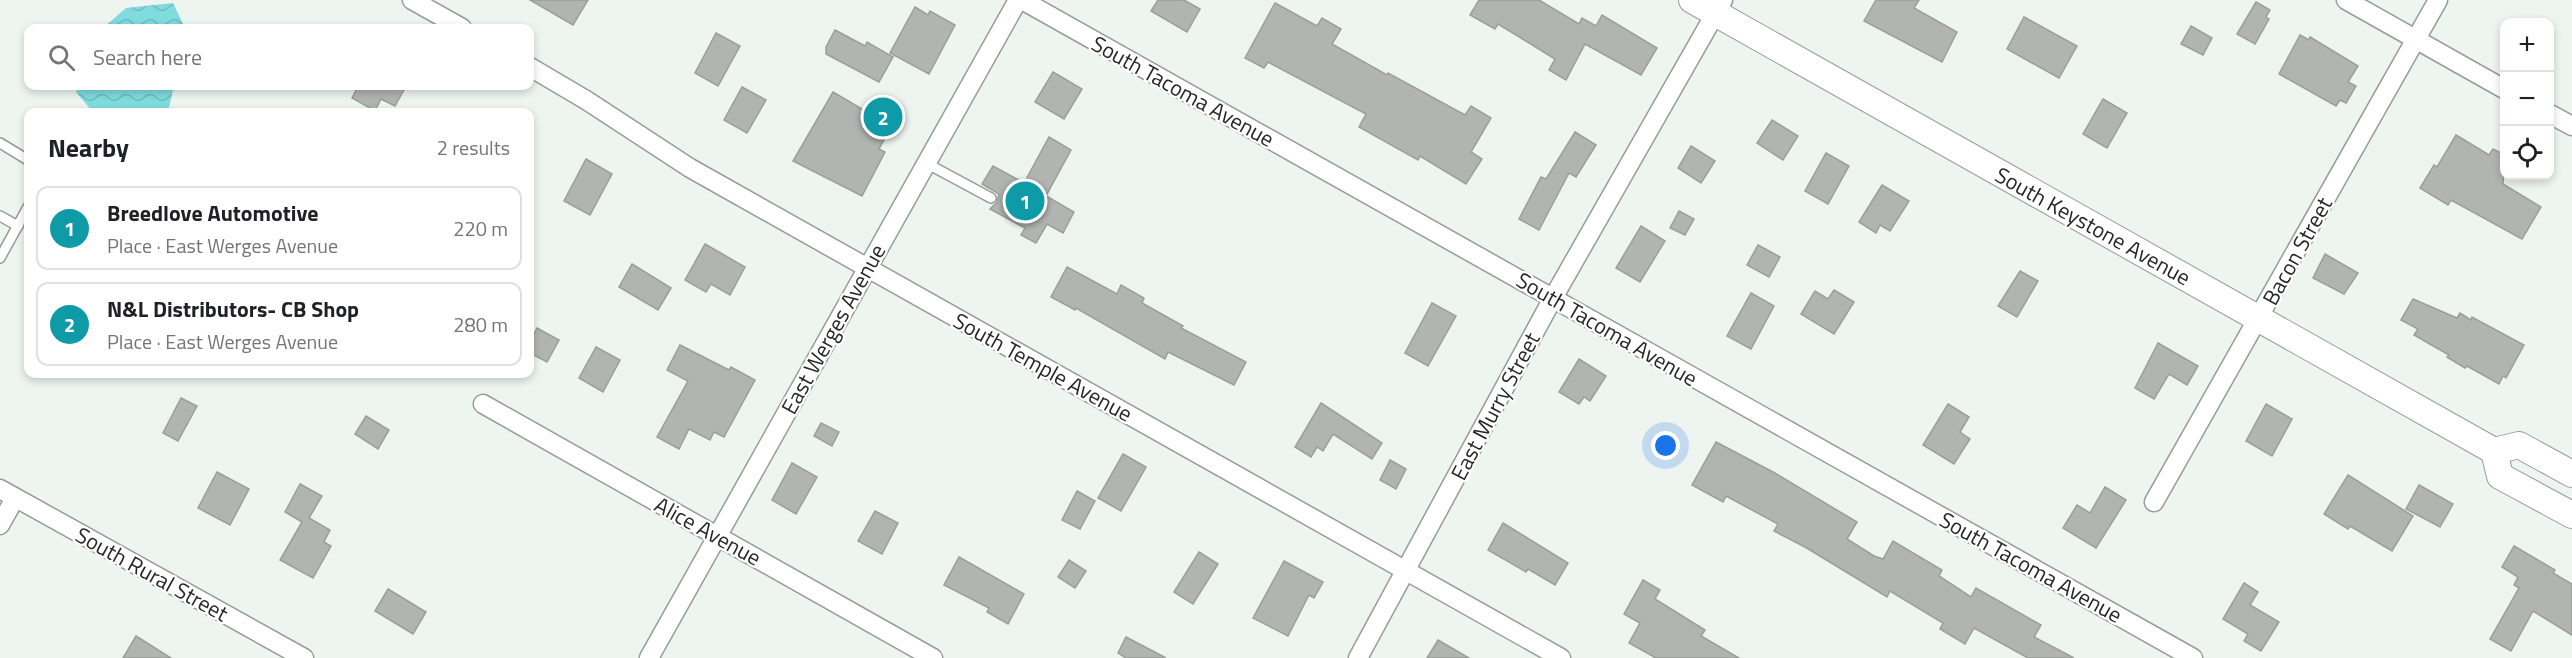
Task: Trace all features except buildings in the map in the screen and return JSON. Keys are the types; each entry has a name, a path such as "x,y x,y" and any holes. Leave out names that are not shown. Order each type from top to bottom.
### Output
{"main road":[{"name":"South Keystone Avenue","path":"1692,0 1720,7 2259,319 2494,451"},
{"path":"2572,474 2519,445 2494,451 2500,476 2572,515"}],"street":[{"path":"412,0 455,24"},
{"name":"East Werges Avenue","path":"650,658 926,163 1020,0"},
{"name":"South Tacoma Avenue","path":"1020,0 2193,658"},
{"path":"2346,0 2500,86"},
{"name":"Bacon Street","path":"2154,502 2438,0"},
{"name":"East Murry Street","path":"1358,658 1553,298 1720,7"},
{"name":"South Temple Avenue","path":"534,70 586,100 690,168 1561,658"},
{"path":"2554,116 2572,126"},
{"name":"Alice Avenue","path":"483,404 933,658"},
{"path":"0,525 8,493"},
{"name":"South Rural Street","path":"8,493 304,658"}],"lane":[{"path":"0,143 24,158"},
{"path":"926,163 991,198"},
{"path":"0,258 24,215"},
{"path":"0,216 18,226"}],"water":[{"path":"173,3 183,24 108,24 126,8"},
{"path":"76,90 173,90 169,108 90,108"}],"place":[{"name":"N&L Distributors- CB Shop","path":"883,117"},
{"name":"Breedlove Automotive","path":"1025,201"}]}
